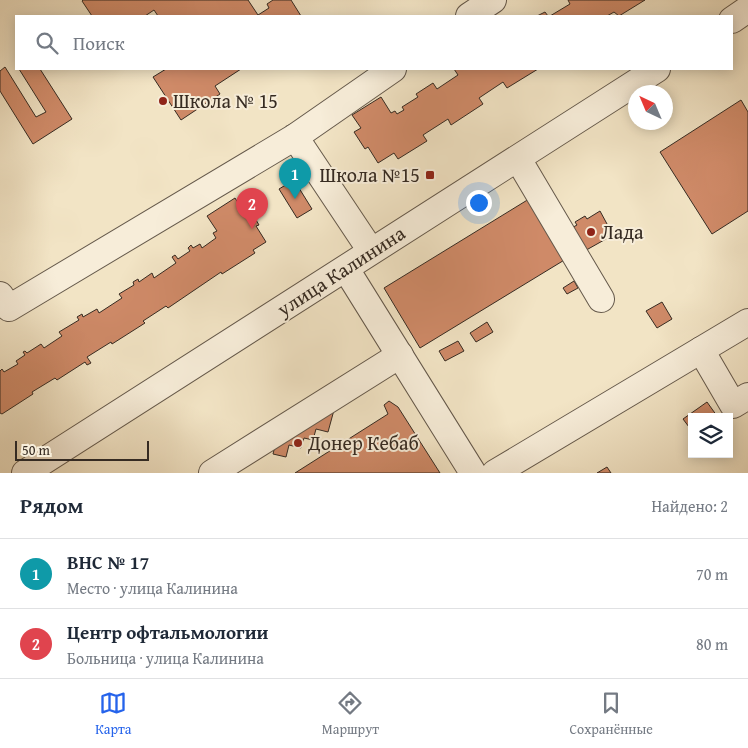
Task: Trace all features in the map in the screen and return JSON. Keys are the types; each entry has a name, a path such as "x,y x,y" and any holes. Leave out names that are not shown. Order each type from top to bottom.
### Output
{"street":[{"path":"470,15 492,0"},
{"path":"733,19 748,9"},
{"path":"0,295 9,308 295,137 393,70"},
{"name":"улица Калинина","path":"25,473 654,70"},
{"path":"295,137 371,251"},
{"path":"518,159 601,299"},
{"path":"346,269 473,473"},
{"path":"495,473 748,322"},
{"path":"701,350 733,405 748,396"},
{"path":"212,473 400,355"}],"building":[{"path":"248,0 258,15 157,15 154,10 146,15 91,15 82,1"},
{"path":"273,0 291,0 300,15 258,15 269,8 267,4"},
{"path":"568,0 645,0 621,15 614,12 609,15 552,15 570,4"},
{"path":"5,67 36,117 46,112 20,70 41,70 72,119 33,144 0,91 0,71"},
{"path":"164,70 239,70 215,86 220,94 181,120 153,77"},
{"path":"455,70 536,70 507,88 503,82 479,98 483,104 451,125 448,119 423,135 427,141 398,159 394,153 378,163 368,147 365,149 354,132 361,128 352,115 381,97 391,113 395,111 397,114 404,110 402,107 418,97 416,94 433,83 437,89 458,75"},
{"path":"741,100 748,112 748,211 712,234 660,152"},
{"path":"294,180 312,209 297,218 279,189"},
{"path":"235,198 243,211 249,208 259,225 256,226 266,242 253,250 255,253 222,274 221,272 168,308 166,306 143,321 145,323 112,344 111,342 87,357 91,363 87,365 85,362 57,380 55,378 2,414 0,413 0,371 2,369 4,372 18,364 16,361 25,355 23,352 27,353 41,344 44,348 62,336 59,332 79,320 77,317 82,314 83,317 97,309 99,313 122,298 119,294 134,285 133,282 138,279 139,282 152,273 154,278 176,263 172,257 175,255 178,259 190,251 188,248 191,245 193,248 200,244 202,248 216,238 213,233 217,231 207,216"},
{"path":"529,199 566,259 420,348 384,288"},
{"name":"Лада","path":"600,211 613,235 581,253 568,230 577,225 575,222 585,216 587,219"},
{"path":"574,281 578,288 567,294 563,288"},
{"path":"662,302 672,319 657,328 646,311"},
{"path":"487,322 493,332 476,342 470,333"},
{"path":"458,341 464,351 445,361 439,351"},
{"path":"389,401 398,407 440,473 295,473 388,414 384,405"},
{"path":"707,402 715,413 691,413"},
{"path":"334,410 328,432 316,429 313,440 304,438 301,448 289,445 286,457 273,454 276,442"},
{"path":"688,415 688,426 683,419"},
{"path":"607,467 611,473 597,473"}],"place":[{"name":"Школа № 15","path":"163,101"},
{"name":"Школа №15","path":"430,175"},
{"name":"ВНС № 17","path":"295,199"},
{"name":"Центр офтальмологии","path":"252,229"},
{"name":"Лада","path":"591,232"},
{"name":"Донер Кебаб","path":"298,443"}]}
